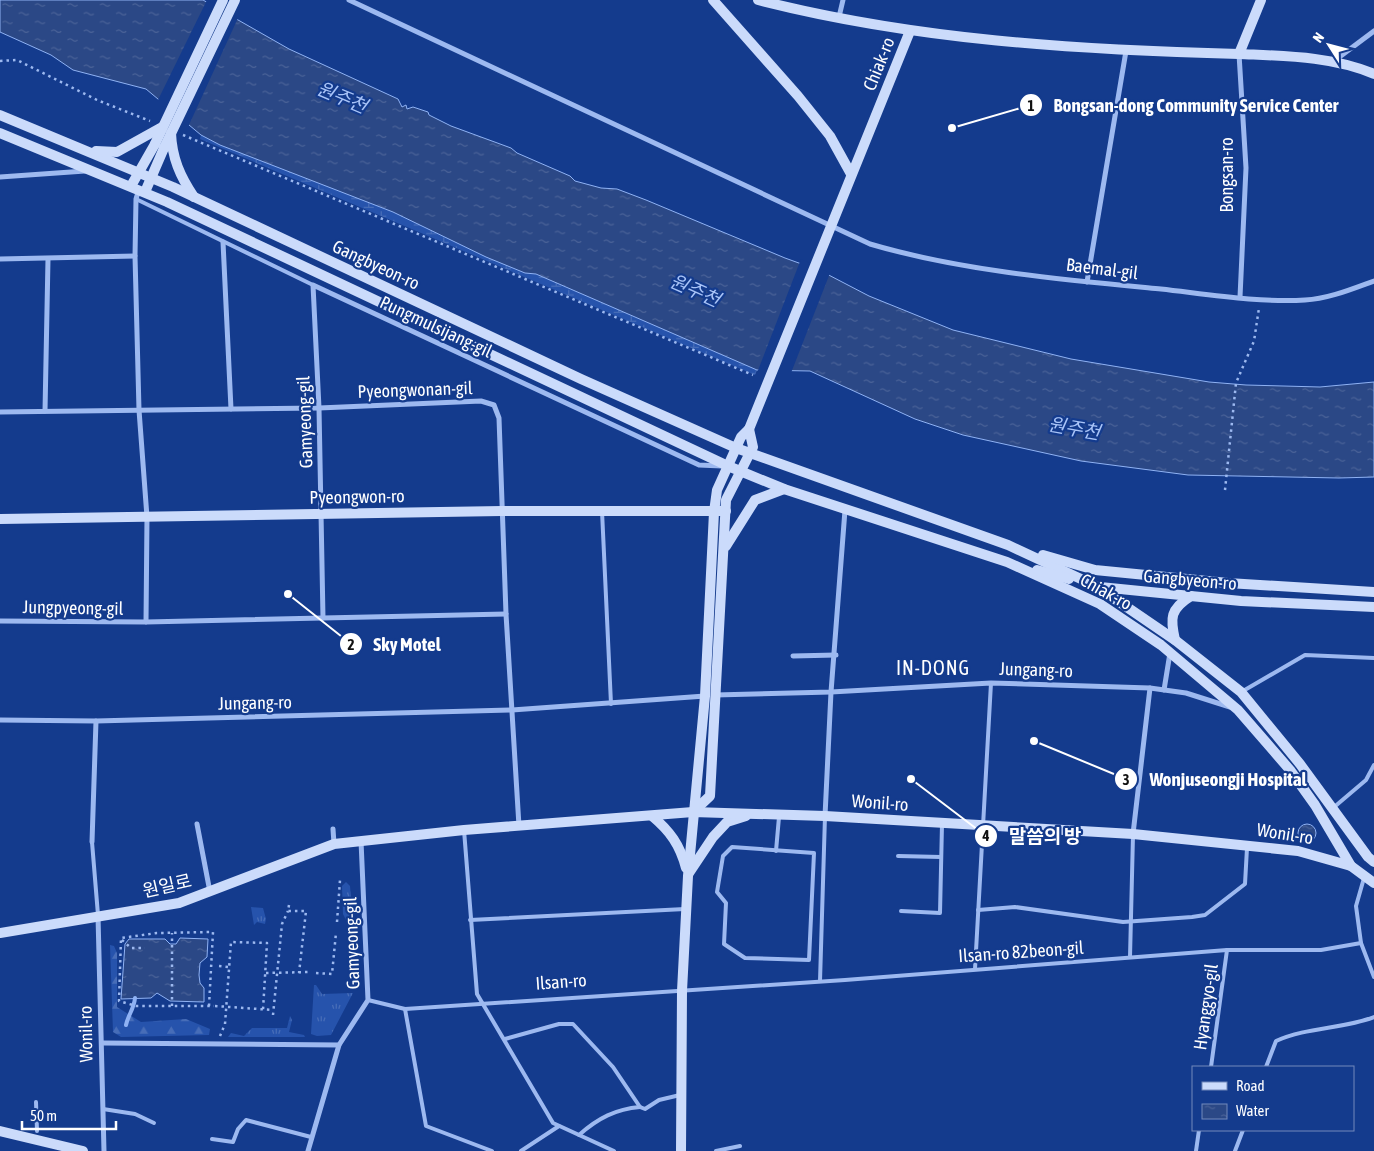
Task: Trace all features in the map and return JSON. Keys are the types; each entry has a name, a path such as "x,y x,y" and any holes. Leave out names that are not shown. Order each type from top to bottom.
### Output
{"street":[{"path":"87,151 117,152 144,139 160,126 223,0"},
{"path":"138,192 152,178 163,148 173,132 235,0"},
{"name":"Baemal-gil","path":"349,0 870,244 905,255 1087,282 1240,297 1305,300 1345,292 1374,281"},
{"path":"713,0 825,130 852,174"},
{"name":"Chiak-ro","path":"749,429 910,31 758,0"},
{"path":"839,17 843,0"},
{"name":"Bongsan-ro","path":"1240,297 1246,168 1239,54 1261,0"},
{"path":"910,31 1046,46 1126,51 1297,56 1332,62 1374,74"},
{"path":"1332,62 1374,32"},
{"path":"1087,282 1126,51"},
{"name":"Gangbyeon-ro","path":"0,115 138,171 581,379 736,448"},
{"path":"160,126 163,148 195,198"},
{"name":"Gangbyeon-ro","path":"0,133 93,171 728,466"},
{"path":"163,148 138,171 135,256 139,410 147,517 146,622 506,614"},
{"path":"0,177 93,171"},
{"path":"223,242 231,409"},
{"path":"0,259 135,256"},
{"path":"45,411 48,259"},
{"name":"Pungmulsijang-gil","path":"313,285 699,465 728,466"},
{"name":"Gamyeong-gil","path":"313,285 319,408 323,618"},
{"name":"Pyeongwonan-gil","path":"0,412 319,408 481,401 494,405 499,418 502,511"},
{"path":"710,695 716,490 741,438 749,429"},
{"path":"681,1151 682,991 688,876 694,812 710,695 725,547 726,500 752,447 749,429"},
{"name":"Chiak-ro","path":"736,448 1008,545 1096,586 1175,640 1241,692 1300,764 1368,857 1374,862"},
{"name":"Chiak-ro","path":"728,466 784,489 1007,562 1100,604 1170,652 1238,710 1290,770 1315,805 1351,866 1364,878 1374,883"},
{"path":"725,547 755,500 784,489"},
{"path":"825,816 831,692 836,655 845,509"},
{"path":"502,511 506,614 519,826"},
{"name":"Pyeongwon-ro","path":"0,519 502,511 726,511"},
{"name":"Gangbyeon-ro","path":"1008,545 1095,570 1228,583 1374,592"},
{"name":"Gangbyeon-ro","path":"1007,562 1096,586 1128,591 1241,601 1374,607"},
{"path":"1175,640 1171,621 1180,603 1190,596"},
{"name":"Jungpyeong-gil","path":"0,620 146,622"},
{"path":"1164,690 1170,652"},
{"path":"793,656 836,655"},
{"name":"Jungang-ro","path":"0,720 96,721 512,710 710,695 831,692 991,683 1150,688 1186,693 1238,710"},
{"path":"1133,834 1150,688"},
{"path":"92,842 96,721"},
{"name":"Wonil-ro","path":"334,844 464,830 694,812 825,816 983,827 1133,834 1298,851 1351,866"},
{"path":"688,876 713,837 728,822 753,814"},
{"path":"652,816 669,831 681,850 688,876"},
{"path":"196,824 210,892"},
{"path":"333,829 334,844"},
{"name":"Gamyeong-gil","path":"308,1151 339,1045 368,1000 361,841"},
{"name":"원일로","path":"0,933 179,903 334,844"},
{"name":"Wonil-ro","path":"98,916 103,1043 104,1151"},
{"path":"103,1043 339,1045"},
{"path":"0,1131 48,1147 83,1151"}],"lane":[{"name":"Pungmulsijang-gil","path":"138,192 223,242 313,285"},
{"path":"602,511 611,704"},
{"path":"1241,692 1305,655 1374,658"},
{"path":"975,969 991,683"},
{"path":"1332,809 1366,780 1374,765"},
{"path":"776,851 779,814"},
{"path":"820,981 825,816"},
{"path":"901,911 940,913 942,824"},
{"path":"464,830 477,994 553,1123 614,1151"},
{"path":"1130,957 1133,834"},
{"path":"92,842 98,916"},
{"path":"978,910 1015,907 1131,922 1205,915 1246,884 1247,845"},
{"path":"732,847 776,851 814,853 809,960 745,958 724,944 726,902 717,892 723,856 732,847"},
{"path":"898,856 941,857"},
{"path":"1364,878 1356,906 1361,943 1374,977"},
{"path":"470,920 687,909"},
{"name":"Ilsan-ro 82beon-gil","path":"682,991 1227,950 1322,950 1361,943"},
{"name":"Hyanggyo-gil","path":"1211,1066 1227,950"},
{"name":"Ilsan-ro","path":"405,1010 484,1003 682,991"},
{"path":"368,1000 405,1010 426,1126 492,1151"},
{"path":"1266,1066 1276,1041 1291,1034 1361,1022 1374,1017"},
{"path":"505,1039 558,1024 573,1024 613,1067 640,1107"},
{"path":"579,1135 594,1121 622,1109 645,1108 659,1100 681,1095"},
{"path":"36,1102 37,1132"},
{"path":"103,1109 135,1114 154,1123"},
{"path":"212,1139 233,1142 238,1129 246,1120 311,1137"},
{"path":"522,1151 558,1126"},
{"path":"1196,1151 1199,1131"},
{"path":"1235,1151 1243,1131"},
{"path":"716,1151 740,1146"}],"path":[{"path":"0,61 17,60 97,100 160,126"},
{"path":"173,132 753,375"},
{"path":"1225,490 1236,383 1254,341 1260,298"},
{"path":"337,922 340,880"},
{"path":"273,1016 282,924 289,905"},
{"path":"288,911 306,911 299,973"},
{"path":"122,940 172,934 213,932 215,966 209,1006"},
{"path":"316,973 332,974 336,932"},
{"path":"172,934 172,1004"},
{"path":"122,940 119,1001 136,1006 172,1004 274,1010"},
{"path":"122,940 130,946 145,948"},
{"path":"220,1045 220,1033 226,1024 231,942 267,943 263,1010"},
{"path":"215,966 229,967"},
{"path":"266,973 308,972"}],"green space":[{"path":"201,135 393,212 525,273 536,274 757,370 755,375 200,139"},
{"path":"346,882 350,886 353,924 348,924 343,914 342,886"},
{"path":"251,907 263,908 266,919 265,924 257,922 254,925"},
{"path":"110,945 114,946 117,953 117,1007 141,1022 186,1019 210,1029 209,1035 121,1037 113,1032"},
{"path":"314,985 322,994 353,993 331,1035 317,1036 311,1034"},
{"path":"290,1016 292,1020 289,1032 304,1035 305,1037 228,1037 231,1033 244,1036 252,1028 287,1028"}],"water":[{"name":"원주천","path":"0,0 203,0 289,49 398,99 402,107 406,105 407,109 413,107 428,112 429,115 451,126 511,148 517,153 570,176 575,181 601,188 617,189 646,200 821,271 869,296 953,330 1071,359 1209,382 1320,387 1374,382 1374,477 1188,475 1081,461 963,435 915,419 810,371 757,370 536,274 525,273 486,257 393,212 220,145 201,135 146,89 73,70 51,55 0,32"},
{"path":"1307,824 1313,827 1316,833 1313,839 1307,842 1301,839 1298,833 1301,827"},
{"path":"180,938 208,939 207,957 200,963 199,975 200,983 204,988 204,1002 170,1001 157,993 151,998 121,999 125,944 129,939 165,939 170,944 176,944"}],"pier":[{"path":"207,0 238,18 188,127 157,102"},
{"path":"801,259 830,273 791,373 757,373"}],"waterway":[{"path":"126,1025 135,998"}],"place":[{"name":"Bongsan-dong Community Service Center","path":"952,128"},
{"name":"Sky Motel","path":"288,594"},
{"name":"Wonjuseongji Hospital","path":"1034,741"},
{"name":"말씀의 방","path":"911,779"}],"district":[{"name":"IN-DONG","path":"933,668"}]}
